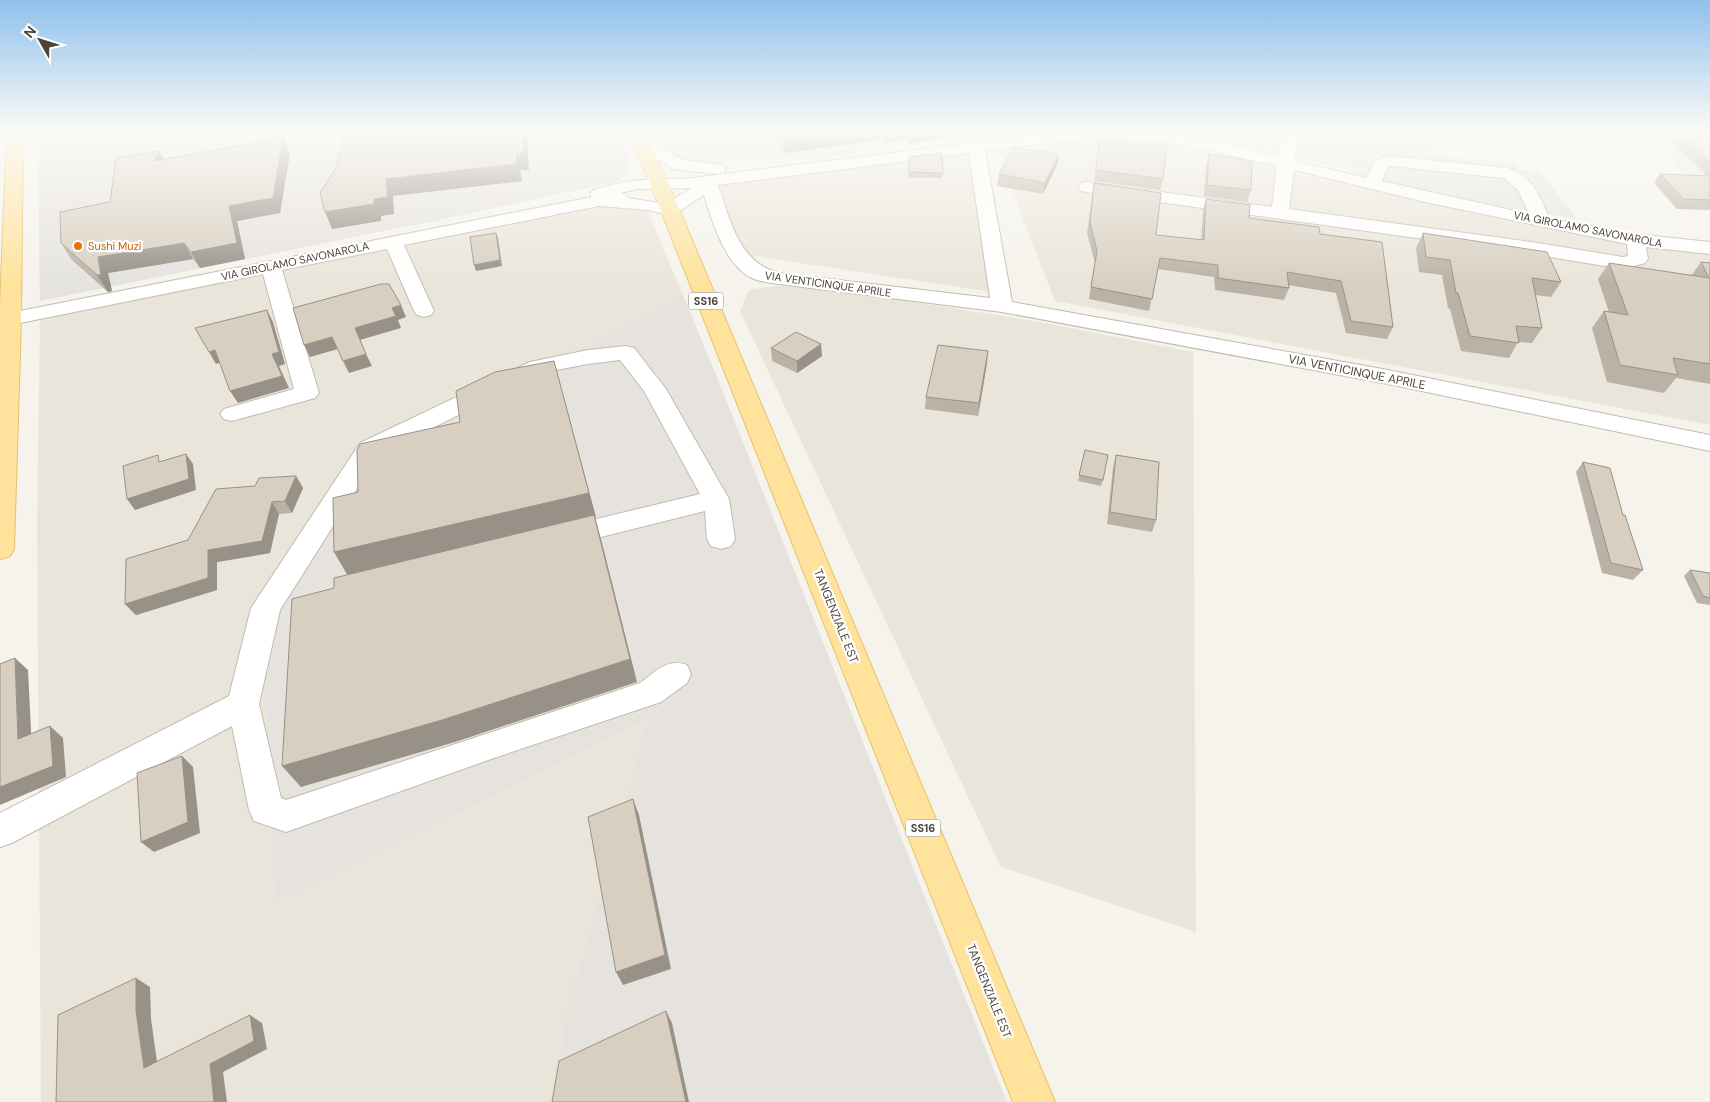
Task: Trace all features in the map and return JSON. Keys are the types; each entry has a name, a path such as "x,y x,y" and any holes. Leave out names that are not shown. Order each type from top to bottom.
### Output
{"main road":[{"path":"0,549 5,320 12,181"},
{"name":"TANGENZIALE EST","path":"659,182 1034,1102"}],"street":[{"name":"VIA GIROLAMO SAVONAROLA","path":"592,200 618,181"},
{"name":"VIA GIROLAMO SAVONAROLA","path":"5,320 592,200 637,193 659,182 684,184 698,181"},
{"name":"VIA GIROLAMO SAVONAROLA","path":"592,200 648,205 669,210 714,181"},
{"name":"VIA VENTICINQUE APRILE","path":"721,181 720,217 735,252 758,273 778,279 1002,306 1388,377 1710,443"},
{"path":"982,181 1002,306"},
{"path":"1280,213 1283,181"},
{"name":"VIA GIROLAMO SAVONAROLA","path":"1388,181 1542,222 1636,240 1710,248"},
{"path":"1420,181 1440,183"},
{"path":"1520,181 1530,196 1542,222"},
{"path":"1087,187 1528,247 1623,263 1638,259 1636,240"},
{"path":"1504,192 1530,196"},
{"path":"393,241 424,311"},
{"path":"232,414 307,392 272,266"},
{"path":"676,674 650,693 494,744 286,816 266,810 244,704 266,608 369,450 538,367 626,353 654,390 716,499 721,539"},
{"path":"534,543 716,499"},
{"path":"266,608 304,599"},
{"path":"0,831 244,704"}],"shaded area":[{"path":"39,181 617,181 433,221 40,301"},
{"path":"976,181 1012,295 734,253 711,182"},
{"path":"1010,181 1336,181 1549,227 1710,243 1710,425 1055,301"},
{"path":"1387,181 1547,181 1577,219 1495,205"},
{"path":"1407,181 1439,181 1439,188"},
{"path":"1689,181 1710,181 1710,210"},
{"path":"469,185 471,213 416,225 413,194"},
{"path":"630,201 647,210 683,295 348,468 276,902 649,721 577,976 569,981 556,1102 41,1102 37,525 40,320 429,240"},
{"path":"106,208 71,259 84,270 95,273 112,273 193,259 200,268 40,301 39,230 56,226 55,219"},
{"path":"777,286 846,291 1034,321 1193,352 1196,932 1001,867 740,311 749,290"},
{"path":"683,295 1007,1102 556,1102 569,981 577,976 648,721 276,902 263,631 348,468"}],"building":[{"path":"113,181 276,181 273,198 229,206 237,243 191,252 184,243 98,257 101,275 97,275 61,243 60,212 110,202"},
{"path":"327,181 386,181 388,197 374,199 374,204 325,212 320,193"},
{"path":"1207,181 1251,181 1251,190 1207,185"},
{"path":"1667,181 1710,181 1710,200 1683,199"},
{"path":"1094,183 1161,193 1156,235 1204,240 1206,199 1250,205 1249,218 1319,227 1320,234 1382,242 1393,327 1351,321 1341,281 1287,272 1289,288 1218,278 1218,265 1160,258 1152,299 1091,287 1097,251 1090,222"},
{"path":"496,233 500,260 474,265 470,237"},
{"path":"1423,233 1547,252 1561,282 1532,278 1542,328 1516,326 1519,343 1470,336 1458,293 1456,293 1450,260 1426,257"},
{"path":"1701,262 1710,263 1710,364 1673,358 1678,375 1620,365 1604,311 1628,315 1609,263 1709,278"},
{"path":"381,284 389,284 401,305 392,308 396,316 355,328 366,354 343,361 332,337 304,345 293,308"},
{"path":"267,310 279,352 272,354 282,376 230,391 215,350 209,352 195,328"},
{"path":"796,332 821,344 797,361 771,348"},
{"path":"938,345 988,351 979,403 926,397"},
{"path":"554,361 589,493 334,552 333,498 358,492 357,450 360,444 460,422 456,391 495,372"},
{"path":"1085,450 1108,455 1103,480 1079,475"},
{"path":"186,454 189,479 127,499 123,466 158,455 159,462"},
{"path":"1116,455 1159,462 1156,520 1110,512"},
{"path":"1583,462 1610,468 1623,515 1625,515 1643,570 1611,563"},
{"path":"296,476 285,501 272,502 262,541 208,550 208,578 125,604 126,559 188,540 216,489 255,486 259,478"},
{"path":"594,515 630,659 442,720 282,766 292,599 334,588 334,578"},
{"path":"1690,570 1710,573 1710,598 1703,596"},
{"path":"15,658 18,739 50,726 53,766 0,787 0,664"},
{"path":"182,756 188,822 141,842 137,773"},
{"path":"633,799 665,955 616,972 588,817"},
{"path":"136,978 136,1011 144,1068 250,1015 254,1041 210,1064 214,1102 56,1102 58,1015"},
{"path":"666,1011 686,1102 552,1102 559,1061"}],"place":[{"name":"Sushi Muzi","path":"78,246"}]}
